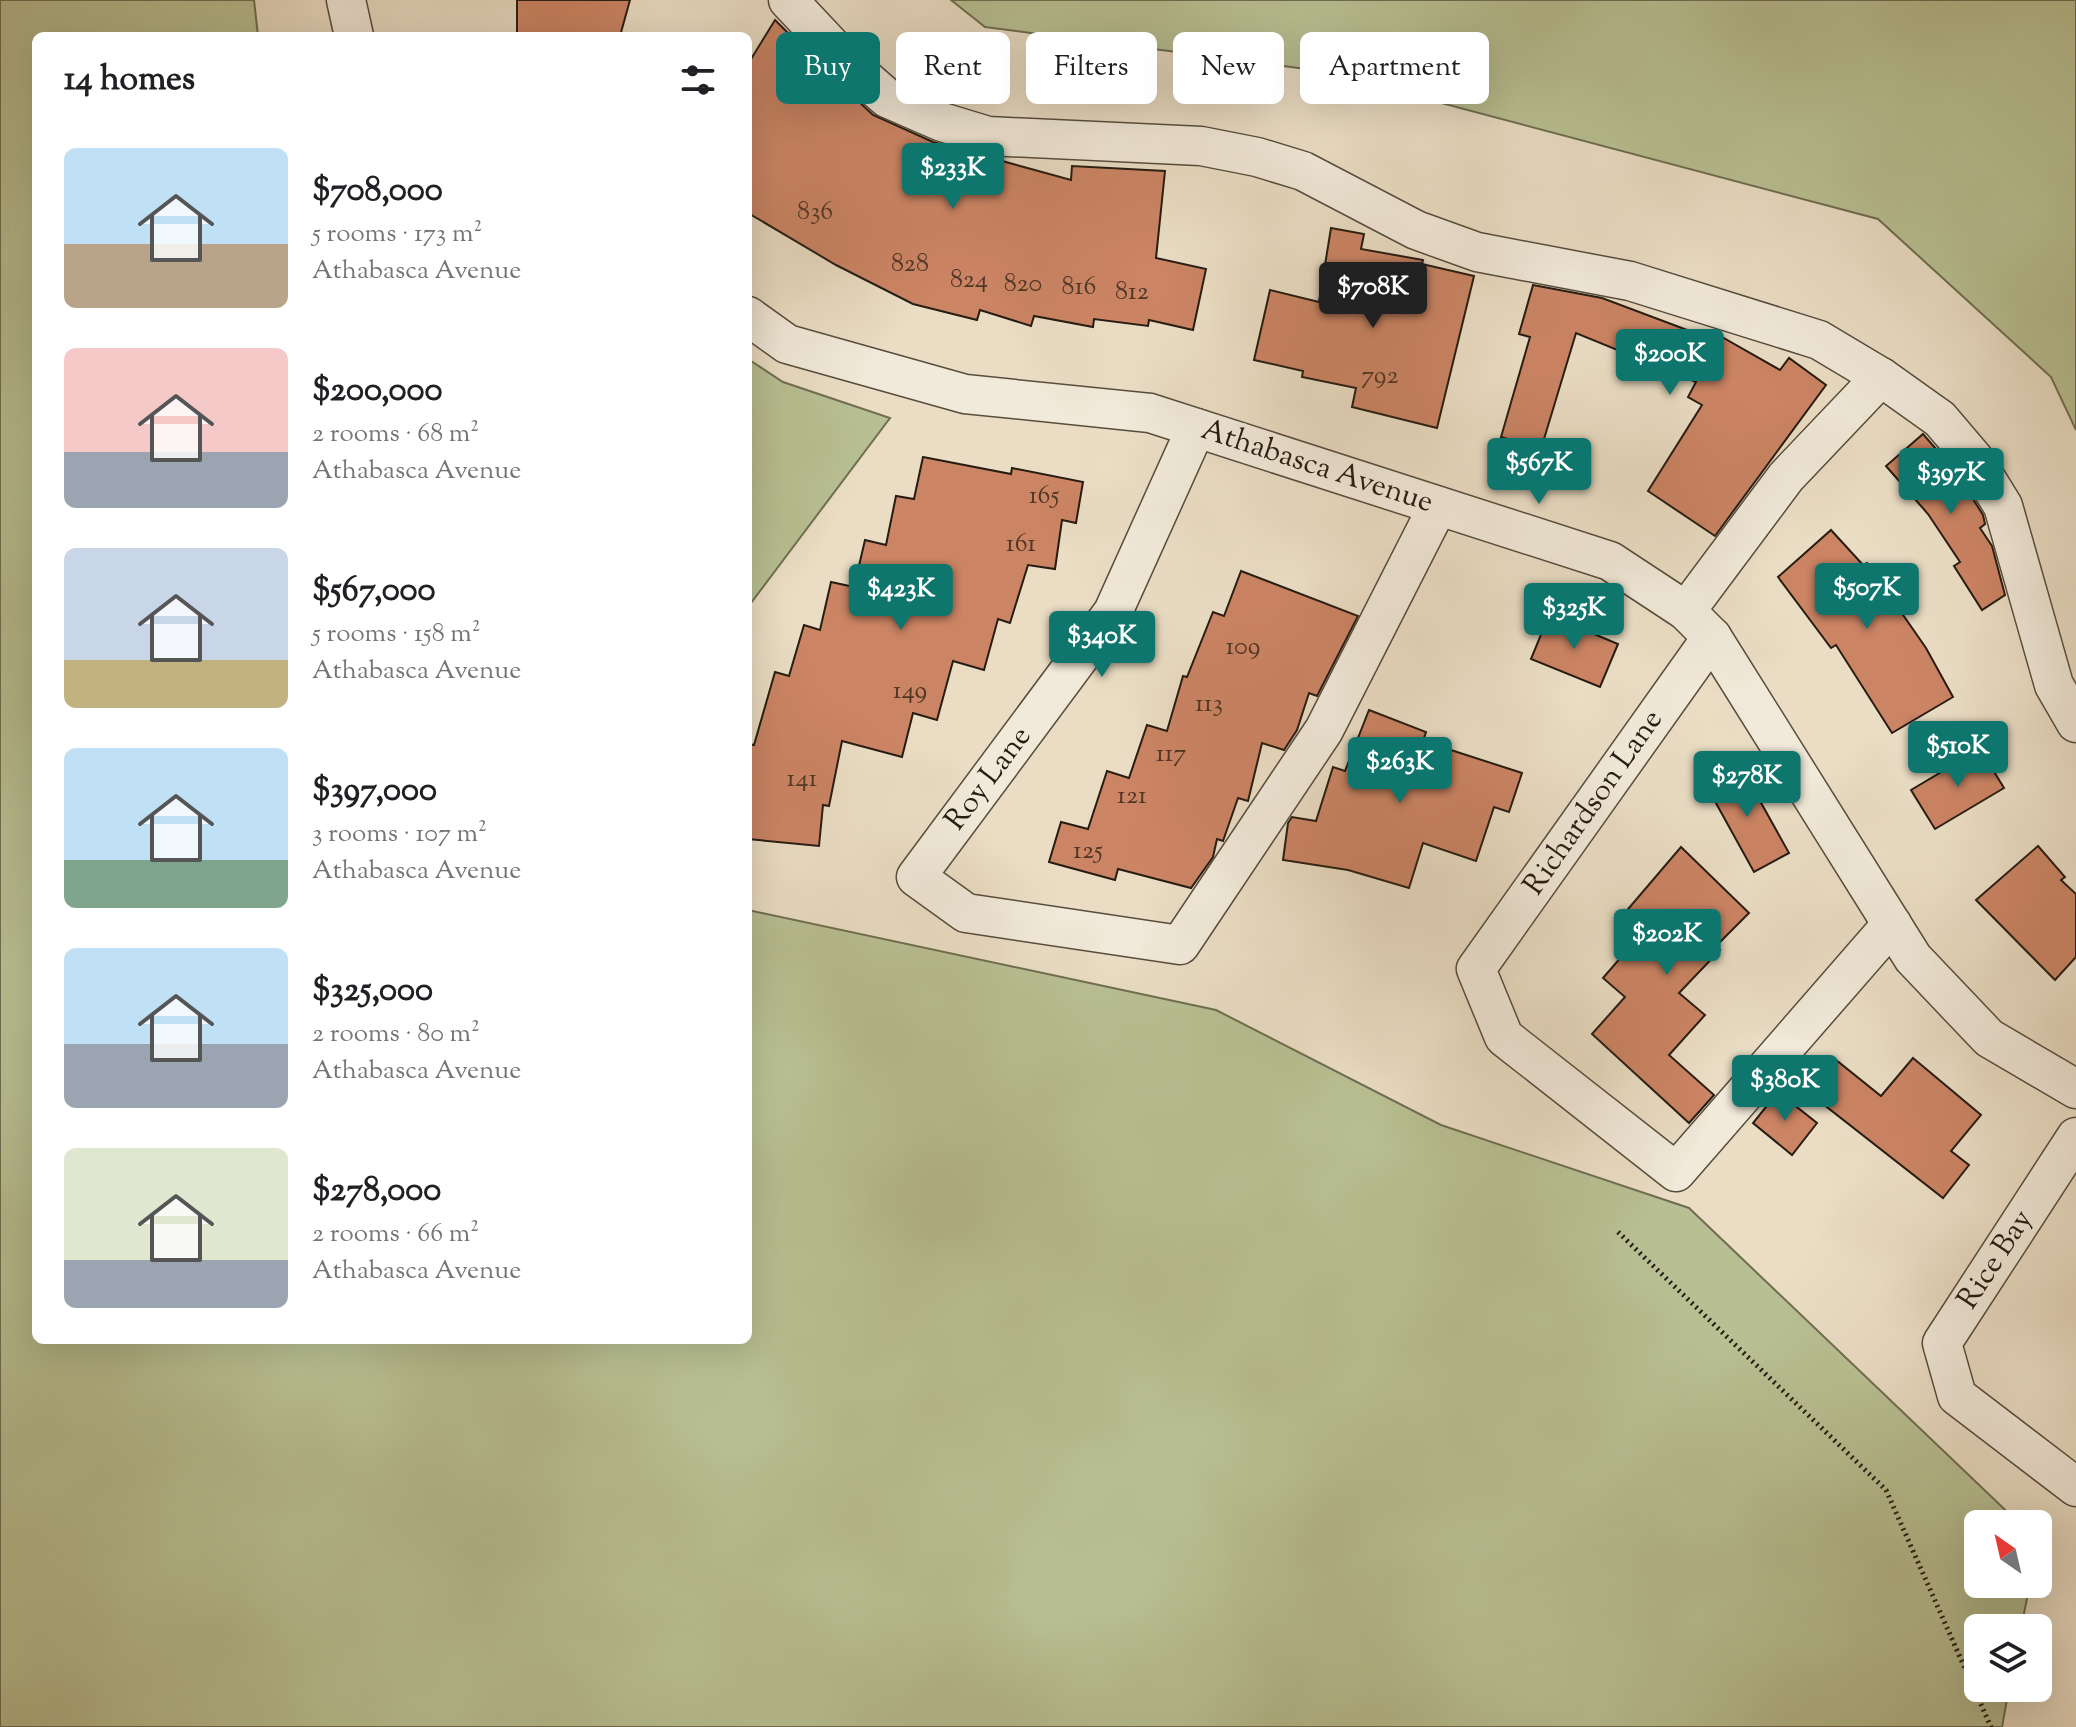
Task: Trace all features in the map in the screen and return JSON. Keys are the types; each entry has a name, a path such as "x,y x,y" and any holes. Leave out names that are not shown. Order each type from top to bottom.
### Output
{"street":[{"path":"346,0 353,32"},
{"path":"788,0 847,63 887,98 942,122 988,136 1201,146 1257,157 1303,171 1416,230 1477,252 1630,281 1819,340 1881,377 1940,419 1974,459 2003,506 2054,685 2076,723"},
{"name":"Athabasca Avenue","path":"752,319 787,344 965,394 1150,413 1610,561 1699,624 1913,958 1989,1038 2076,1089"},
{"name":"Richardson Lane","path":"1881,377 1786,477 1699,624 1476,969 1504,1037 1676,1172 1892,924"},
{"name":"Roy Lane","path":"1196,428 1113,612 916,877 966,913 1180,945 1324,730 1438,506"},
{"name":"Rice Bay","path":"2076,1137 1942,1343 1957,1396 2076,1487"}],"path":[{"path":"1618,1232 1886,1490 1991,1727"}],"green space":[{"path":"0,0 254,0 258,32 32,32 32,1344 752,1344 752,911 1216,1010 1441,1125 1689,1208 2005,1510 1964,1510 1964,1598 2027,1598 2024,1614 1964,1614 1964,1702 2006,1702 2002,1727 0,1727"},
{"path":"951,0 2076,0 2076,430 2051,377 1878,219 1445,104 1489,104 1489,32 1300,32 1300,68 1284,66 1284,32 1173,32 1173,52 1157,50 1157,32 1026,32 985,27"},
{"path":"752,362 783,382 890,418 752,602"}],"building":[{"path":"517,0 630,0 621,32 517,32"},
{"path":"775,20 787,32 776,32 776,104 861,104 873,115 933,142 1071,180 1072,166 1165,171 1156,258 1206,269 1193,330 1149,320 1148,326 1094,319 1093,327 1034,316 1031,326 980,310 977,320 913,304 836,265 752,215 752,57"},
{"path":"1331,228 1364,234 1361,249 1423,260 1422,264 1474,276 1437,428 1352,407 1356,388 1302,377 1303,371 1254,360 1270,290 1319,302"},
{"path":"1533,285 1602,298 1719,342 1722,337 1780,370 1789,358 1826,385 1715,536 1648,491 1702,405 1688,397 1696,382 1576,333 1541,449 1501,437 1530,337 1519,334"},
{"path":"1923,434 1956,472 1983,515 1985,524 1980,528 1992,546 2005,595 1982,610 1954,566 1960,562 1928,514 1886,466"},
{"path":"923,457 1011,474 1012,468 1083,482 1076,523 1062,520 1055,569 1028,565 1010,623 998,619 984,670 953,661 937,720 913,713 902,757 842,741 829,806 823,805 819,846 752,839 752,745 775,672 789,676 804,625 820,630 831,582 854,587 865,540 886,545 896,496 914,499"},
{"path":"1831,530 1863,565 1867,563 1926,648 1953,697 1892,733 1836,645 1831,648 1778,577"},
{"path":"1241,571 1358,616 1317,696 1309,693 1297,730 1284,750 1262,743 1248,801 1238,798 1223,841 1217,839 1213,857 1191,888 1118,869 1115,880 1049,862 1061,822 1088,829 1107,771 1129,778 1147,725 1167,731 1183,676 1187,677 1213,612 1224,616"},
{"path":"1549,615 1618,644 1600,687 1531,659"},
{"path":"1369,710 1426,732 1423,741 1522,773 1509,812 1494,807 1476,861 1423,843 1409,888 1348,870 1283,860 1288,823 1292,817 1316,821 1333,767 1345,771"},
{"path":"1980,749 2004,788 1935,829 1911,790"},
{"path":"1740,765 1789,853 1754,872 1706,785"},
{"path":"2038,846 2065,877 2061,880 2076,894 2076,957 2055,980 1976,900"},
{"path":"1681,847 1749,913 1716,946 1720,950 1679,993 1705,1015 1669,1055 1714,1095 1689,1123 1592,1034 1625,997 1603,978 1642,933 1623,915"},
{"path":"1913,1058 1981,1115 1951,1151 1969,1165 1943,1198 1809,1093 1836,1060 1881,1096"},
{"path":"1778,1092 1817,1123 1792,1155 1753,1123"}]}
